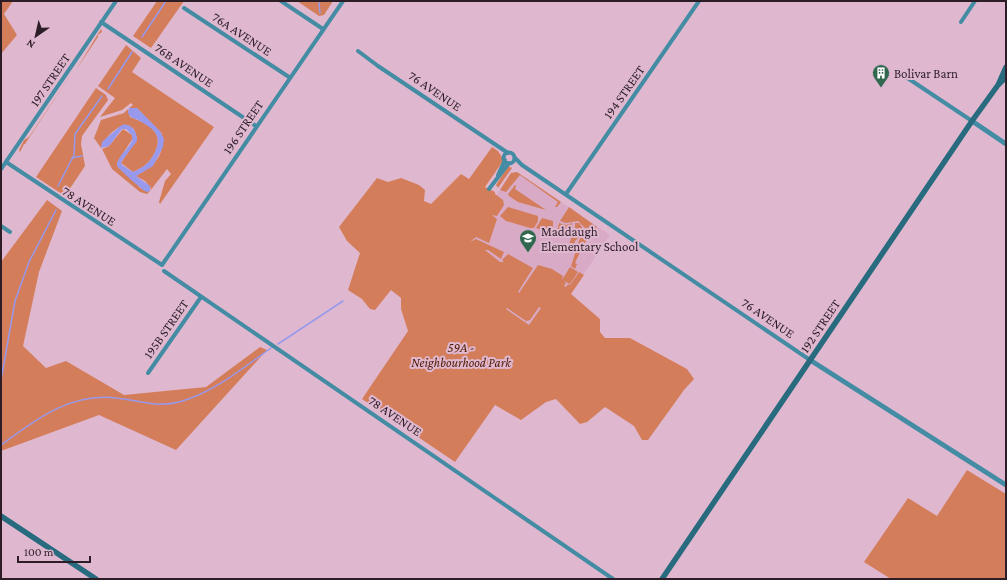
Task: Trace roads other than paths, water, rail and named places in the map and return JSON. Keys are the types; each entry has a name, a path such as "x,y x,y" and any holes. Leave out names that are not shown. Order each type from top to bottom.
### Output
{"main road":[{"name":"192 STREET","path":"998,85 1006,67"},
{"name":"192 STREET","path":"662,579 972,121 998,85 1006,77"},
{"path":"1,516 96,579"}],"street":[{"name":"197 STREET","path":"1,170 116,1"},
{"path":"281,1 323,29"},
{"name":"196 STREET","path":"162,265 289,77 343,1"},
{"name":"194 STREET","path":"566,194 699,1"},
{"path":"961,22 975,1"},
{"name":"76A AVENUE","path":"184,8 289,77"},
{"name":"76B AVENUE","path":"101,22 256,126"},
{"name":"76 AVENUE","path":"358,51 500,148 506,156"},
{"path":"906,77 1006,144"},
{"path":"488,189 498,175 512,161 513,154 506,156"},
{"path":"506,156 512,161"},
{"path":"498,175 506,156"},
{"name":"76 AVENUE","path":"512,161 522,165 566,194 810,360 1006,485"},
{"name":"78 AVENUE","path":"6,162 162,265"},
{"path":"1,226 10,232"},
{"name":"78 AVENUE","path":"164,271 613,579"},
{"name":"195B STREET","path":"148,373 201,297"}],"water":[{"path":"129,108 137,108 160,131 164,139 163,147 153,166 136,176 150,186 150,191 147,192 137,185 117,166 120,158 131,143 132,139 132,135 126,129 122,129 109,146 101,148 102,142 125,124 133,129 137,141 121,162 122,165 133,172 149,162 155,152 158,142 156,134 149,127 130,116 128,113"}],"waterway":[{"path":"142,37 166,1"},
{"path":"319,2 320,13"},
{"path":"108,89 132,52"},
{"path":"58,186 74,155 75,134 102,96"},
{"path":"72,158 82,156"},
{"path":"1,380 15,301 29,262 56,210"},
{"path":"278,344 343,301"},
{"path":"1,445 27,426 54,410 84,399 100,397 155,404 171,404 192,398 204,393 239,372 271,348"}],"place":[{"name":"Bolivar Barn","path":"881,88"},
{"name":"Maddaugh Elementary School","path":"528,253"}],"park label":[{"name":"59A - Neighbourhood Park","path":"461,354"}]}
